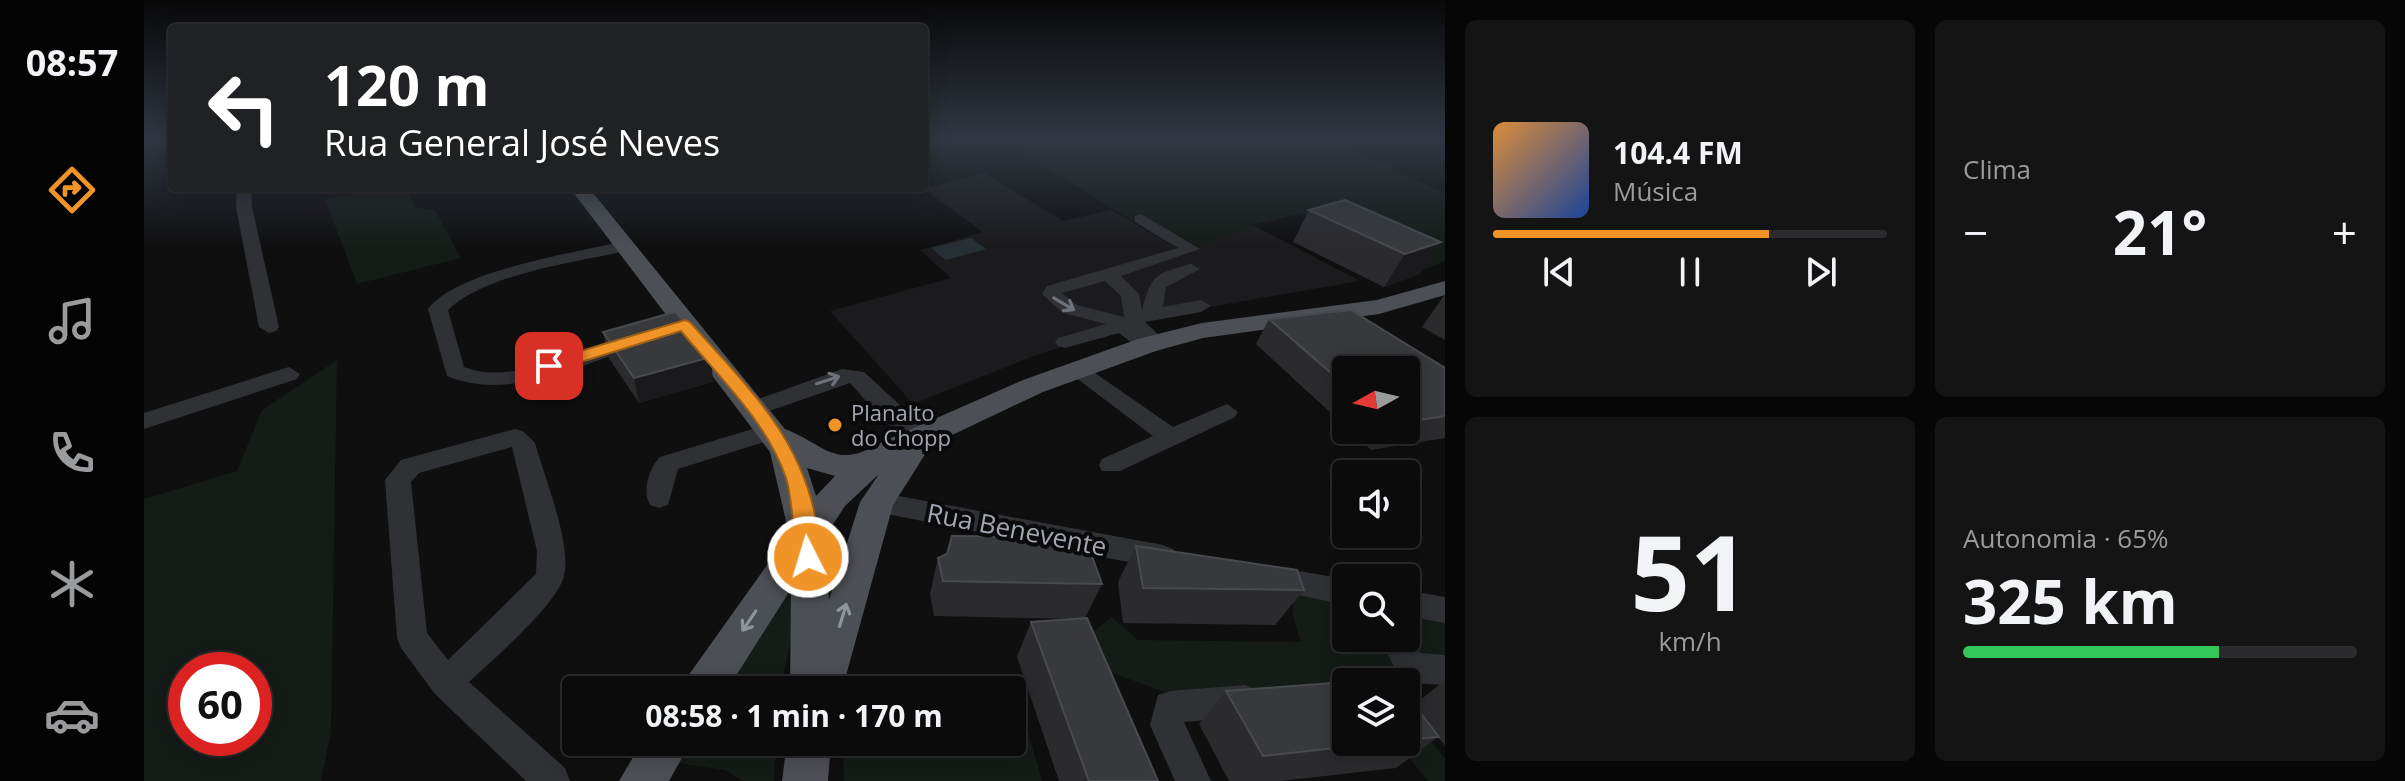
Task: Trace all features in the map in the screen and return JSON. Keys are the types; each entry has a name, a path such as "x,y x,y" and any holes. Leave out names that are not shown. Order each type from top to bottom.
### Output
{"main road":[{"path":"582,192 624,246 671,330 755,408 774,434 797,480 808,533 811,676"},
{"path":"712,676 833,497 866,467 893,450 1079,369 1139,328 1202,331 1379,307 1445,288"},
{"path":"774,434 803,457 840,468 866,467"},
{"path":"825,676 877,502 921,439"},
{"path":"642,781 659,756"},
{"path":"805,781 808,756"}],"street":[{"path":"244,192 244,207 269,327"},
{"path":"1139,328 1070,309 1051,294 1054,290 1192,249 1141,219"},
{"path":"624,246 470,286 443,300 438,309 439,322 455,371 464,378 498,379 671,330"},
{"path":"1139,328 1157,283 1191,269"},
{"path":"1108,274 1130,294 1139,328"},
{"path":"1065,342 1113,328 1139,328 1201,306"},
{"path":"1079,369 1171,438"},
{"path":"144,421 289,374"},
{"path":"755,408 842,376 856,377 921,439"},
{"path":"1111,465 1227,412"},
{"path":"659,498 663,469 669,463 774,434"},
{"path":"446,683 542,590 550,576 551,551 523,443 515,437 410,466 398,480 409,632 446,683 552,781"},
{"name":"Rua Benevente","path":"877,502 1190,562"},
{"path":"1252,574 1332,589"},
{"path":"1420,606 1445,610"},
{"path":"1420,673 1445,670"},
{"path":"1193,781 1167,725 1170,707 1269,699"}],"shaded area":[{"path":"975,175 988,175 1063,221 1112,210 1184,252 1253,225 1360,281 1151,317 1031,357 913,404 830,311 951,278 920,250 983,232 928,192 928,188"},
{"path":"1059,175 1407,175 1445,193 1445,261 1425,269 1303,213 1253,225 1184,252"},
{"path":"365,192 407,192 415,208 435,210 461,258 357,284 325,199"},
{"path":"971,238 986,249 946,260 931,248"},
{"path":"337,360 331,731 321,781 144,781 144,499 237,471 262,410"},
{"path":"791,581 800,588 784,676 724,676"},
{"path":"1293,586 1332,594 1332,652 1420,652 1420,612 1445,617 1445,674 1420,671 1420,668 1332,668 1332,691 1180,698 1097,667 1073,647 1112,617 1138,640 1301,642 1293,617"},
{"path":"1026,724 1042,781 844,781 843,756 1026,756"},
{"path":"1420,728 1445,758 1445,781 1428,781 1407,756 1420,756"},
{"path":"677,756 775,756 774,781 743,781 725,770 677,763"}],"building":[{"path":"1345,200 1441,242 1405,254 1309,210"},
{"path":"1351,310 1445,368 1445,416 1420,420 1420,356 1332,356 1332,374 1269,319"},
{"path":"675,312 711,357 634,378 603,332"},
{"path":"952,536 1085,537 1102,584 943,581 938,558 947,554"},
{"path":"1136,546 1297,570 1304,590 1143,588"},
{"path":"1087,618 1158,781 1089,781 1031,622"},
{"path":"1332,683 1332,748 1263,756 1226,691"},
{"path":"1420,712 1439,737 1420,739"}],"place":[{"name":"Planalto do Chopp","path":"835,425"}],"route":[{"path":"549,366 685,325 755,408 784,449 797,480 808,533 808,557"}]}
